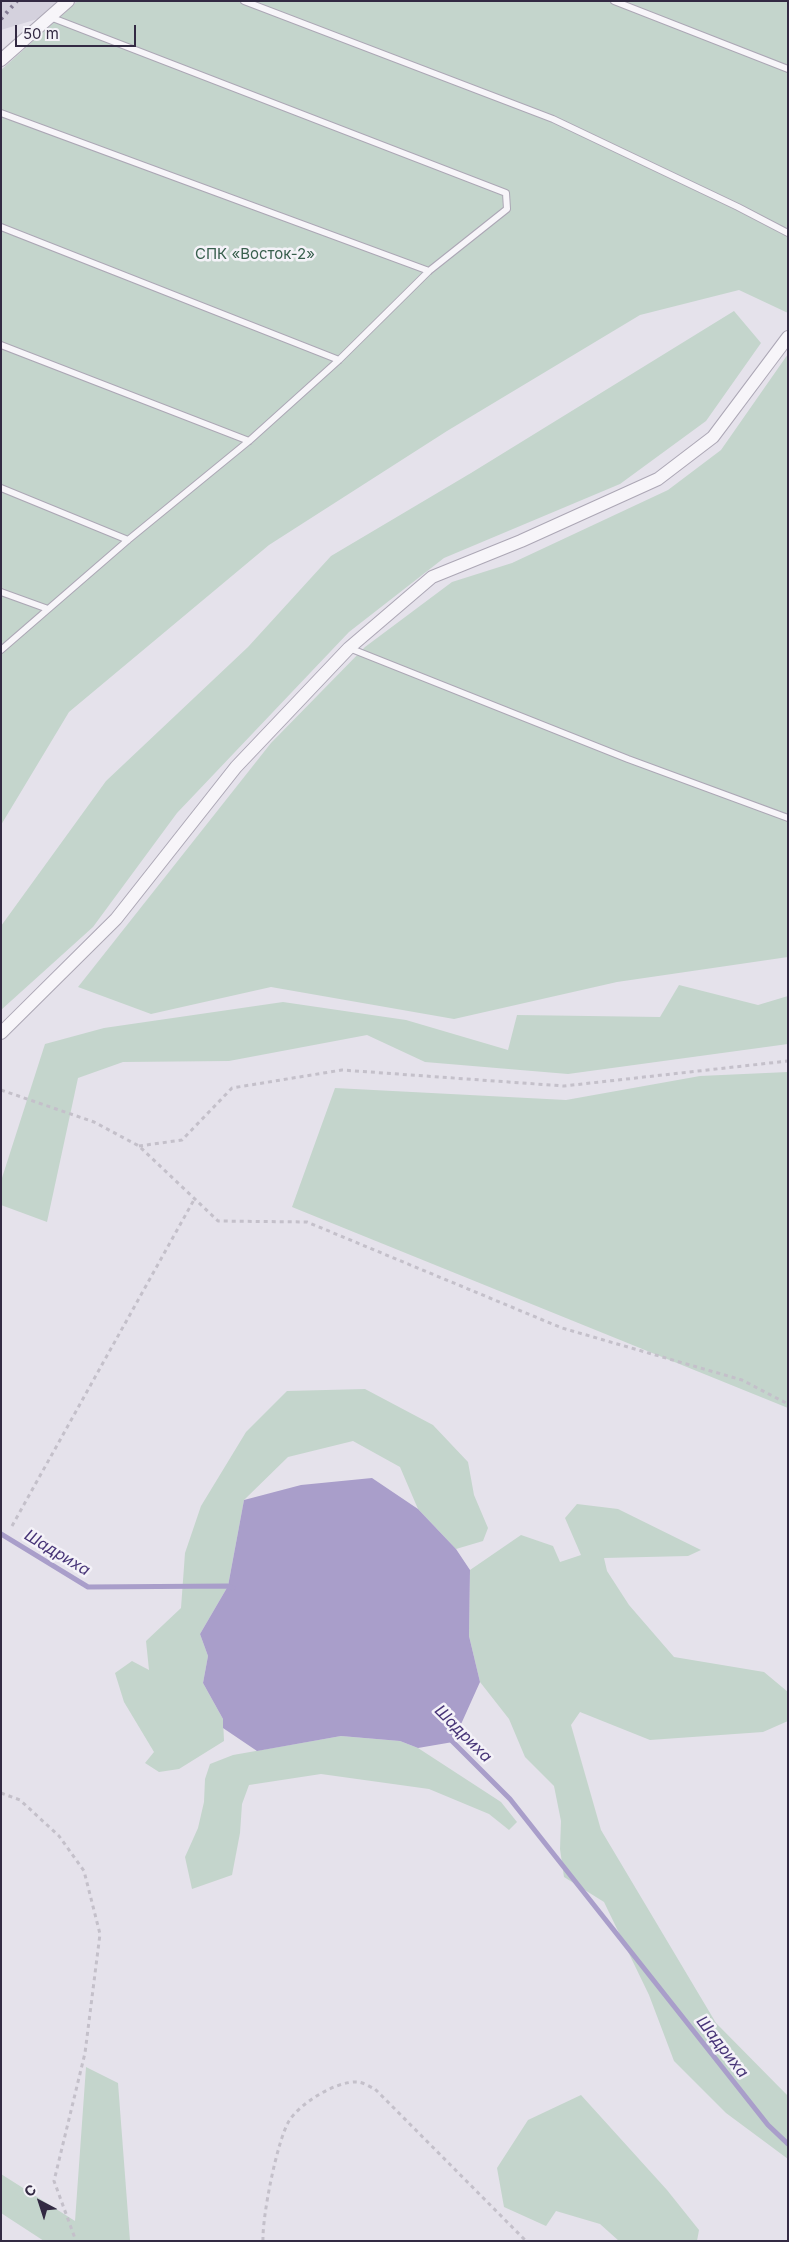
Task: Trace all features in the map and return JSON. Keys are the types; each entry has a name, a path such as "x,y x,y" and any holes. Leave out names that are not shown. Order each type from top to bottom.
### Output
{"street":[{"path":"1,60 68,1"},
{"path":"1,1033 116,919 236,766 349,648 432,577 521,541 658,479 713,437 788,337"}],"lane":[{"path":"244,1 553,119 738,207 788,233"},
{"path":"614,1 788,68"},
{"path":"1,650 128,540 249,441 339,360 428,271 507,209 506,193 50,17"},
{"path":"1,113 428,271"},
{"path":"1,227 339,360"},
{"path":"1,345 249,441"},
{"path":"1,488 128,540"},
{"path":"1,592 48,609"},
{"path":"349,648 628,759 788,818"}],"path":[{"path":"139,1146 182,1140 232,1088 342,1070 564,1086 788,1061"},
{"path":"1,1090 94,1122 139,1146 218,1221 307,1222 562,1328 742,1380 788,1404"},
{"path":"12,1526 195,1198"},
{"path":"1,1793 20,1800 59,1836 84,1871 100,1934 85,2053 54,2181 76,2241"},
{"path":"263,2241 275,2158 289,2120 308,2102 332,2087 358,2082 375,2089 526,2241"}],"shaded area":[{"path":"1,1 97,1 1,30"},
{"path":"372,1478 418,1509 456,1549 470,1570 469,1636 480,1682 453,1742 418,1748 400,1741 341,1736 257,1751 223,1728 223,1719 203,1683 208,1656 200,1634 228,1586 244,1500 301,1485"}],"green space":[{"name":"СПК «Восток-2»","path":"78,1 788,1 788,313 739,290 640,315 447,431 269,545 69,712 1,825 1,70"},
{"path":"734,311 761,343 706,421 620,484 444,558 349,632 177,813 93,927 1,1010 1,926 106,781 248,647 331,556 471,473"},
{"path":"788,354 788,957 617,982 454,1019 271,987 151,1014 78,987 271,743 365,647 452,582 512,563 668,490 721,450"},
{"path":"679,985 758,1005 788,996 788,1044 568,1074 425,1062 367,1035 229,1061 123,1062 78,1078 47,1222 1,1205 1,1181 45,1044 104,1028 283,1002 406,1020 508,1050 517,1015 660,1017"},
{"path":"788,1072 788,1408 292,1207 335,1088 566,1100 700,1076"},
{"path":"365,1389 433,1425 468,1462 474,1495 488,1528 483,1541 456,1549 418,1509 400,1467 353,1441 288,1457 244,1500 228,1586 200,1634 208,1656 203,1683 223,1719 224,1741 179,1769 159,1772 145,1763 154,1752 124,1702 115,1673 132,1661 149,1670 146,1641 181,1608 185,1553 201,1506 246,1432 287,1391"},
{"path":"577,1504 618,1509 701,1550 688,1556 604,1558 607,1571 629,1605 674,1657 764,1672 788,1692 788,1721 763,1732 650,1740 580,1712 571,1725 601,1830 716,2023 788,2096 788,2159 726,2113 674,2061 649,1995 604,1902 564,1877 560,1849 561,1821 554,1786 525,1757 509,1719 480,1682 469,1636 470,1570 521,1535 553,1546 560,1562 581,1555 565,1518"},
{"path":"341,1736 400,1741 418,1748 501,1802 517,1822 509,1830 489,1814 429,1789 321,1774 249,1785 242,1804 240,1833 232,1875 192,1889 185,1857 198,1828 204,1802 205,1779 210,1764 233,1755"},
{"path":"86,2067 118,2083 130,2241 44,2241 1,2213 1,2174 75,2221"},
{"path":"581,2095 667,2190 699,2230 697,2241 619,2241 600,2224 556,2211 546,2226 504,2207 497,2168 528,2120"}],"waterway":[{"name":"Шадриха","path":"1,1534 88,1587 228,1586 233,1588"},
{"name":"Шадриха","path":"449,1738 510,1799 768,2125 788,2144"}],"railway":[{"path":"1,19 17,1"}]}
